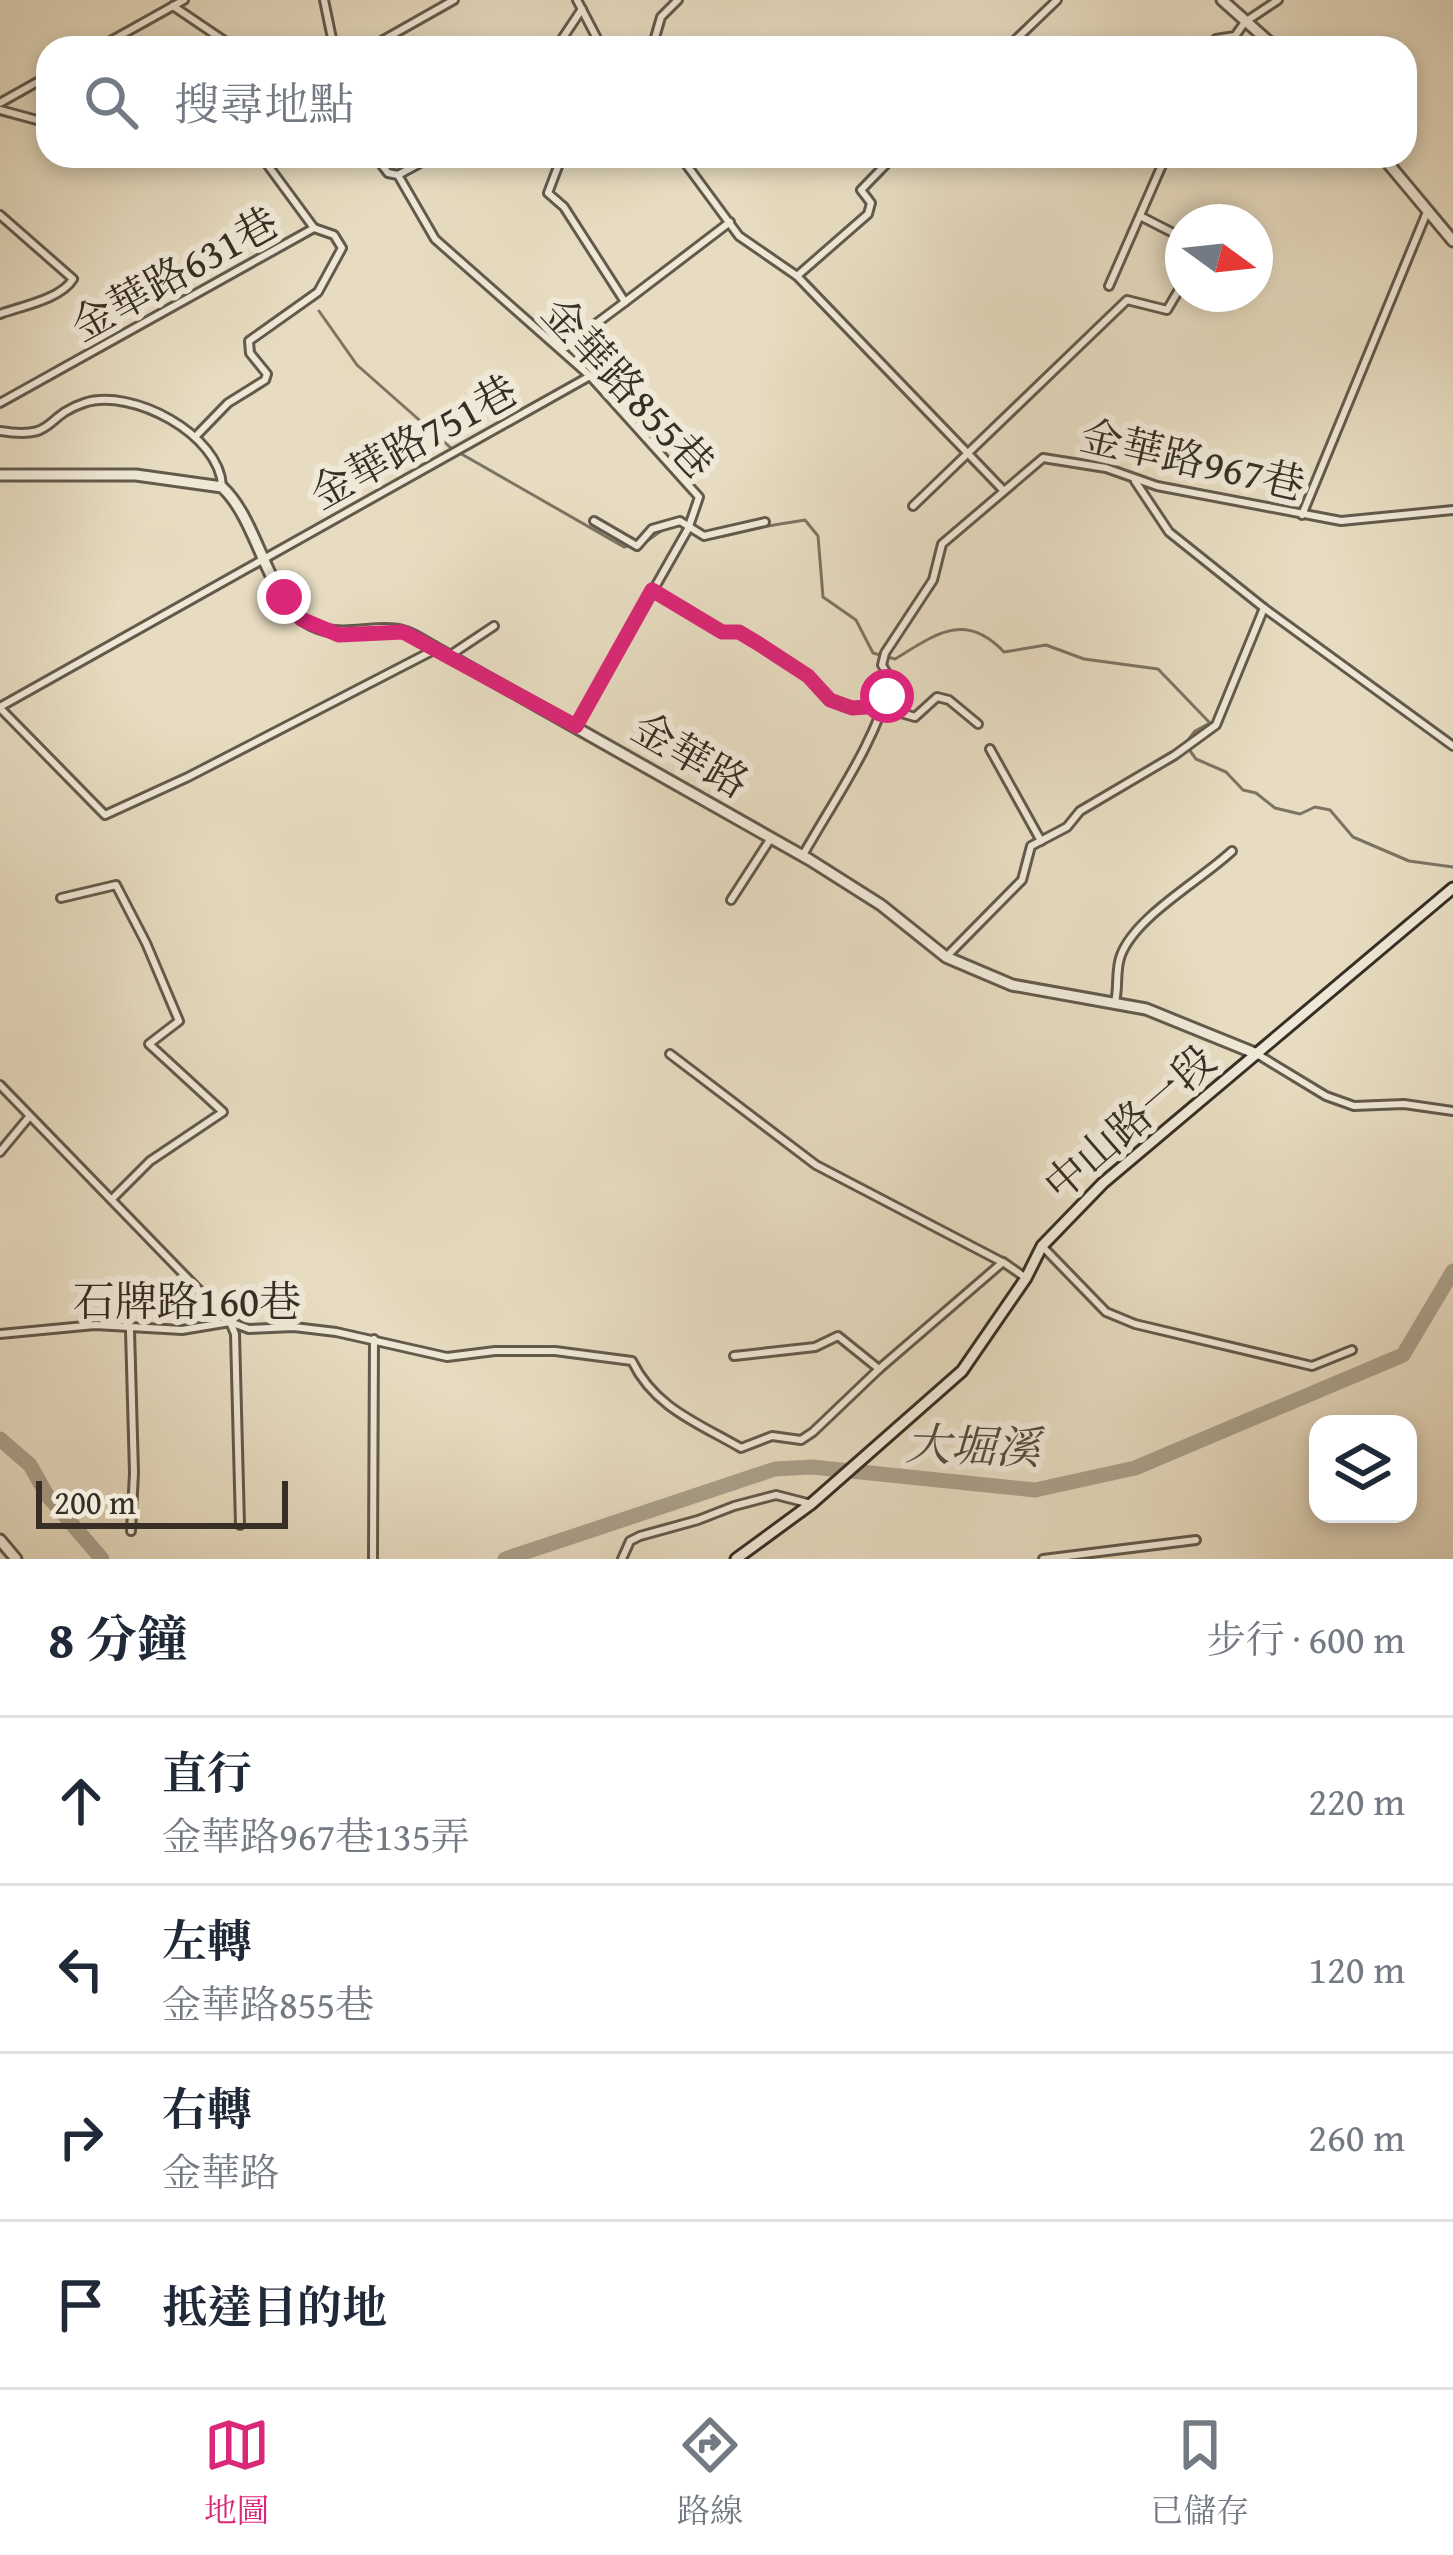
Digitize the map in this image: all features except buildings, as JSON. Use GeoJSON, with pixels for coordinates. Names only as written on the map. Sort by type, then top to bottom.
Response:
{"type":"FeatureCollection","features":[{"type":"Feature","properties":{"kind":"street"},"geometry":{"type":"LineString","coordinates":[[119,36],[184,0]]}},
{"type":"Feature","properties":{"kind":"street"},"geometry":{"type":"LineString","coordinates":[[324,0],[332,36]]}},
{"type":"Feature","properties":{"kind":"street"},"geometry":{"type":"LineString","coordinates":[[390,36],[454,0]]}},
{"type":"Feature","properties":{"kind":"street"},"geometry":{"type":"LineString","coordinates":[[577,0],[596,36]]}},
{"type":"Feature","properties":{"kind":"street"},"geometry":{"type":"LineString","coordinates":[[655,36],[661,17],[678,0]]}},
{"type":"Feature","properties":{"kind":"street"},"geometry":{"type":"LineString","coordinates":[[1020,36],[1057,0]]}},
{"type":"Feature","properties":{"kind":"street"},"geometry":{"type":"LineString","coordinates":[[1222,0],[1262,36]]}},
{"type":"Feature","properties":{"kind":"street"},"geometry":{"type":"LineString","coordinates":[[1234,36],[1245,22],[1278,0]]}},
{"type":"Feature","properties":{"kind":"street"},"geometry":{"type":"LineString","coordinates":[[172,6],[218,36]]}},
{"type":"Feature","properties":{"kind":"street"},"geometry":{"type":"LineString","coordinates":[[564,36],[582,9]]}},
{"type":"Feature","properties":{"kind":"street"},"geometry":{"type":"LineString","coordinates":[[0,104],[36,83]]}},
{"type":"Feature","properties":{"kind":"street"},"geometry":{"type":"LineString","coordinates":[[0,104],[36,118]]}},
{"type":"Feature","properties":{"kind":"street"},"geometry":{"type":"LineString","coordinates":[[196,436],[228,403],[265,380],[267,374],[250,353],[249,341],[318,292],[342,248],[334,235],[314,228],[271,168]]}},
{"type":"Feature","properties":{"kind":"street"},"geometry":{"type":"LineString","coordinates":[[384,168],[398,175],[411,168]]}},
{"type":"Feature","properties":{"kind":"street"},"geometry":{"type":"LineString","coordinates":[[557,168],[548,193],[564,207],[626,302]]}},
{"type":"Feature","properties":{"kind":"street"},"geometry":{"type":"LineString","coordinates":[[689,168],[740,236],[797,276],[1004,491]]}},
{"type":"Feature","properties":{"kind":"street"},"geometry":{"type":"LineString","coordinates":[[797,276],[868,214],[871,203],[861,190],[882,168]]}},
{"type":"Feature","properties":{"kind":"street"},"geometry":{"type":"LineString","coordinates":[[1109,286],[1161,168]]}},
{"type":"Feature","properties":{"kind":"street"},"geometry":{"type":"LineString","coordinates":[[1392,168],[1453,241]]}},
{"type":"Feature","properties":{"kind":"street","name":"金華路855巷"},"geometry":{"type":"LineString","coordinates":[[398,175],[435,238],[590,376],[699,497],[687,530],[576,726]]}},
{"type":"Feature","properties":{"kind":"street"},"geometry":{"type":"LineString","coordinates":[[1302,514],[1428,209]]}},
{"type":"Feature","properties":{"kind":"street"},"geometry":{"type":"LineString","coordinates":[[0,215],[73,279],[58,293],[0,314]]}},
{"type":"Feature","properties":{"kind":"street"},"geometry":{"type":"LineString","coordinates":[[1142,217],[1165,229]]}},
{"type":"Feature","properties":{"kind":"street"},"geometry":{"type":"LineString","coordinates":[[562,349],[730,222]]}},
{"type":"Feature","properties":{"kind":"street","name":"金華路631巷"},"geometry":{"type":"LineString","coordinates":[[0,403],[314,228]]}},
{"type":"Feature","properties":{"kind":"street"},"geometry":{"type":"LineString","coordinates":[[913,506],[1127,300],[1165,310]]}},
{"type":"Feature","properties":{"kind":"street","name":"金華路751巷"},"geometry":{"type":"LineString","coordinates":[[0,708],[590,376]]}},
{"type":"Feature","properties":{"kind":"street"},"geometry":{"type":"LineString","coordinates":[[0,430],[36,434],[84,403],[103,401],[158,413],[196,436],[212,453],[222,487],[136,475],[0,475]]}},
{"type":"Feature","properties":{"kind":"street","name":"金華路967巷"},"geometry":{"type":"LineString","coordinates":[[802,856],[861,754],[891,680],[882,664],[885,653],[928,591],[942,544],[1043,458],[1341,521],[1453,510]]}},
{"type":"Feature","properties":{"kind":"street"},"geometry":{"type":"LineString","coordinates":[[1135,481],[1168,532],[1453,746]]}},
{"type":"Feature","properties":{"kind":"street","name":"金華路"},"geometry":{"type":"LineString","coordinates":[[222,487],[246,515],[284,597],[301,619],[315,627],[339,635],[403,632],[437,649],[802,856],[881,905],[946,957],[1012,985],[1146,1009],[1257,1054]]}},
{"type":"Feature","properties":{"kind":"street"},"geometry":{"type":"LineString","coordinates":[[594,521],[637,546],[652,530],[680,521],[687,530],[704,536],[765,522]]}},
{"type":"Feature","properties":{"kind":"street"},"geometry":{"type":"LineString","coordinates":[[652,590],[722,632],[739,632],[759,644],[808,676],[830,700],[852,708],[881,706],[915,717],[937,697],[949,700],[978,724]]}},
{"type":"Feature","properties":{"kind":"street"},"geometry":{"type":"LineString","coordinates":[[946,957],[1022,880],[1026,854],[1041,841],[1067,826],[1079,811],[1175,755],[1216,725],[1264,608]]}},
{"type":"Feature","properties":{"kind":"street"},"geometry":{"type":"LineString","coordinates":[[449,656],[494,626]]}},
{"type":"Feature","properties":{"kind":"street"},"geometry":{"type":"LineString","coordinates":[[0,708],[105,815],[437,649]]}},
{"type":"Feature","properties":{"kind":"street"},"geometry":{"type":"LineString","coordinates":[[990,749],[1041,841]]}},
{"type":"Feature","properties":{"kind":"street"},"geometry":{"type":"LineString","coordinates":[[731,900],[771,838]]}},
{"type":"Feature","properties":{"kind":"street"},"geometry":{"type":"LineString","coordinates":[[1115,1002],[1117,967],[1131,934],[1232,851]]}},
{"type":"Feature","properties":{"kind":"street"},"geometry":{"type":"LineString","coordinates":[[62,898],[116,885],[179,1021],[148,1044],[223,1112],[150,1161],[112,1198]]}},
{"type":"Feature","properties":{"kind":"street","name":"中山路一段"},"geometry":{"type":"LineString","coordinates":[[736,1559],[811,1504],[962,1371],[1026,1278],[1042,1246],[1103,1183],[1453,888]]}},
{"type":"Feature","properties":{"kind":"street"},"geometry":{"type":"LineString","coordinates":[[670,1054],[816,1166],[1026,1278]]}},
{"type":"Feature","properties":{"kind":"street"},"geometry":{"type":"LineString","coordinates":[[1257,1054],[1326,1096],[1354,1106],[1404,1104],[1453,1111]]}},
{"type":"Feature","properties":{"kind":"street"},"geometry":{"type":"LineString","coordinates":[[0,1085],[230,1322],[235,1334],[240,1525]]}},
{"type":"Feature","properties":{"kind":"street"},"geometry":{"type":"LineString","coordinates":[[0,1152],[29,1117]]}},
{"type":"Feature","properties":{"kind":"street"},"geometry":{"type":"LineString","coordinates":[[1042,1246],[1106,1312],[1135,1324],[1312,1366],[1352,1350]]}},
{"type":"Feature","properties":{"kind":"street"},"geometry":{"type":"LineString","coordinates":[[734,1356],[815,1347],[838,1336],[879,1369],[1003,1262]]}},
{"type":"Feature","properties":{"kind":"street","name":"石牌路160巷"},"geometry":{"type":"LineString","coordinates":[[0,1334],[95,1325],[182,1330],[230,1322],[249,1329],[294,1328],[374,1339],[447,1357],[555,1351],[632,1361],[658,1400],[741,1448],[772,1436],[801,1440],[879,1369]]}},
{"type":"Feature","properties":{"kind":"street"},"geometry":{"type":"LineString","coordinates":[[130,1330],[130,1531]]}},
{"type":"Feature","properties":{"kind":"street"},"geometry":{"type":"LineString","coordinates":[[373,1559],[374,1339]]}},
{"type":"Feature","properties":{"kind":"street"},"geometry":{"type":"LineString","coordinates":[[622,1559],[630,1541],[640,1536],[734,1506],[776,1495],[811,1504]]}},
{"type":"Feature","properties":{"kind":"street"},"geometry":{"type":"LineString","coordinates":[[0,1540],[16,1559]]}},
{"type":"Feature","properties":{"kind":"street"},"geometry":{"type":"LineString","coordinates":[[1043,1559],[1196,1540]]}},
{"type":"Feature","properties":{"kind":"waterway"},"geometry":{"type":"LineString","coordinates":[[319,311],[357,365],[451,448],[624,547],[634,545]]}},
{"type":"Feature","properties":{"kind":"waterway"},"geometry":{"type":"LineString","coordinates":[[678,523],[695,534],[719,537],[805,520],[818,536],[823,597],[856,620],[873,653],[895,659],[937,635],[963,630],[976,632],[1004,652],[1046,645],[1084,659],[1158,669],[1210,723],[1185,744],[1196,759],[1226,772],[1243,790],[1256,793],[1275,808],[1300,814],[1315,807],[1330,810],[1353,837],[1409,861],[1453,867]]}},
{"type":"Feature","properties":{"kind":"waterway"},"geometry":{"type":"LineString","coordinates":[[643,544],[665,528]]}},
{"type":"Feature","properties":{"kind":"waterway","name":"大堀溪"},"geometry":{"type":"LineString","coordinates":[[505,1559],[775,1469],[812,1467],[1035,1490],[1135,1468],[1403,1355],[1453,1271]]}},
{"type":"Feature","properties":{"kind":"waterway","name":"大堀溪"},"geometry":{"type":"LineString","coordinates":[[0,1439],[30,1465],[47,1495],[102,1559]]}},
{"type":"Feature","properties":{"kind":"route"},"geometry":{"type":"LineString","coordinates":[[284,597],[301,619],[339,635],[403,632],[576,726],[652,590],[722,632],[739,632],[759,644],[808,676],[830,700],[852,708],[881,706],[887,696]]}}]}
